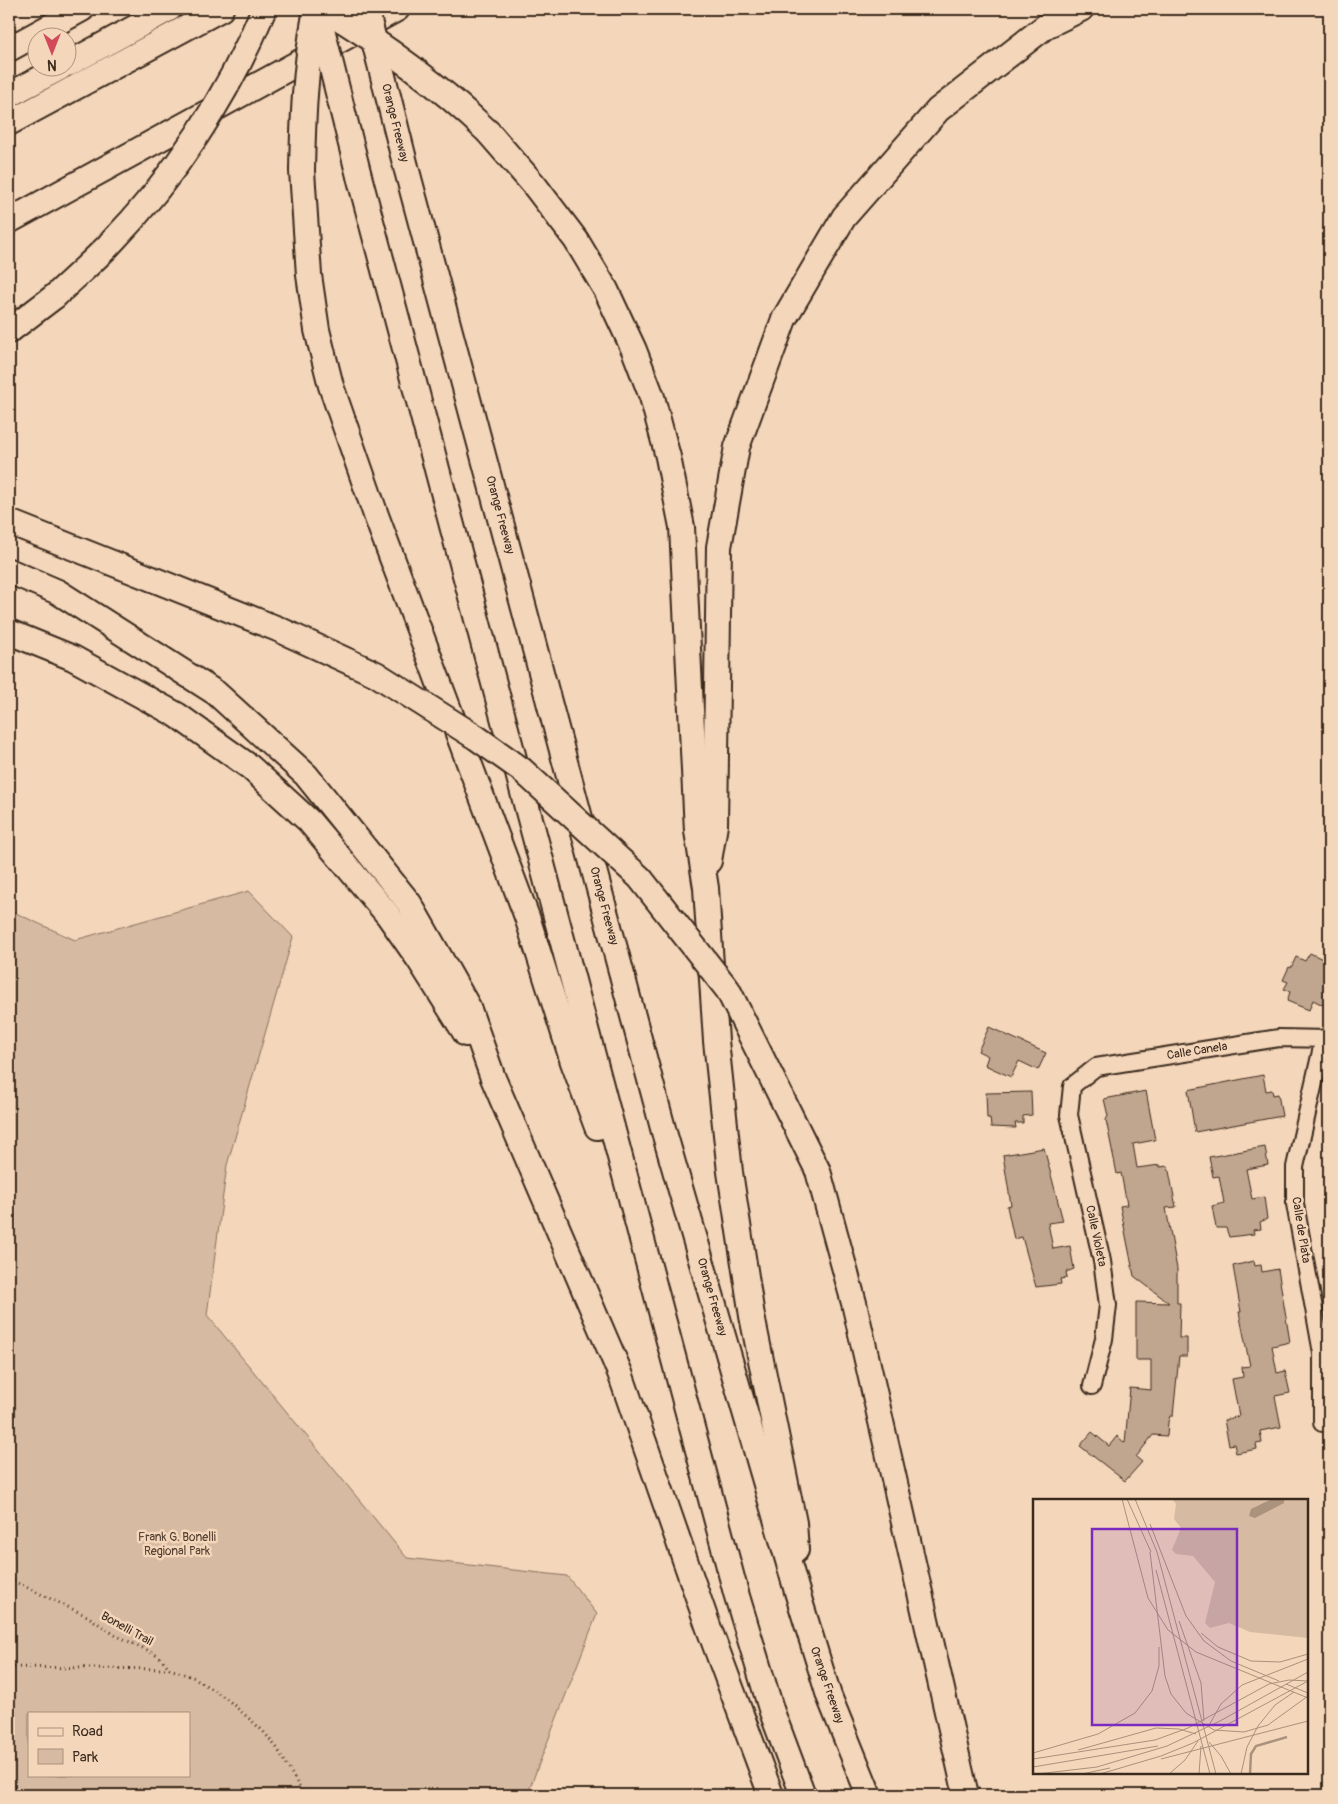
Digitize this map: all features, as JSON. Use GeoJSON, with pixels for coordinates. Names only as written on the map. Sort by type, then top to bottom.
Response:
{"type":"FeatureCollection","features":[{"type":"Feature","properties":{"kind":"highway"},"geometry":{"type":"LineString","coordinates":[[9,49],[82,9]]}},
{"type":"Feature","properties":{"kind":"highway"},"geometry":{"type":"LineString","coordinates":[[78,59],[170,9]]}},
{"type":"Feature","properties":{"kind":"highway"},"geometry":{"type":"LineString","coordinates":[[9,123],[221,9]]}},
{"type":"Feature","properties":{"kind":"highway"},"geometry":{"type":"LineString","coordinates":[[9,331],[55,296],[108,246],[153,194],[194,140],[236,68],[264,9]]}},
{"type":"Feature","properties":{"kind":"highway"},"geometry":{"type":"LineString","coordinates":[[317,9],[309,49],[302,171],[308,275],[317,330],[331,386],[384,536],[527,917],[573,1062],[650,1274]]}},
{"type":"Feature","properties":{"kind":"highway"},"geometry":{"type":"LineString","coordinates":[[317,9],[359,176],[736,1593],[772,1712],[803,1795]]}},
{"type":"Feature","properties":{"kind":"highway"},"geometry":{"type":"LineString","coordinates":[[324,9],[362,31],[414,69],[488,132],[535,186],[576,240],[606,290],[634,350],[652,398],[668,457],[682,527],[697,831],[706,888],[716,1041],[730,1172],[752,1316],[794,1524],[798,1595]]}},
{"type":"Feature","properties":{"kind":"highway","name":"Orange Freeway"},"geometry":{"type":"LineString","coordinates":[[366,9],[406,167],[664,1132],[798,1595],[830,1696],[869,1795]]}},
{"type":"Feature","properties":{"kind":"highway"},"geometry":{"type":"LineString","coordinates":[[9,221],[397,9]]}},
{"type":"Feature","properties":{"kind":"highway"},"geometry":{"type":"LineString","coordinates":[[706,888],[715,825],[719,547],[738,447],[784,319],[844,217],[938,110],[1046,26],[1081,9]]}},
{"type":"Feature","properties":{"kind":"highway"},"geometry":{"type":"LineString","coordinates":[[9,95],[41,78]]}},
{"type":"Feature","properties":{"kind":"highway"},"geometry":{"type":"LineString","coordinates":[[9,522],[278,629],[376,674],[477,738],[522,770],[640,878],[728,990],[818,1171],[854,1303],[966,1795]]}},
{"type":"Feature","properties":{"kind":"highway"},"geometry":{"type":"LineString","coordinates":[[9,571],[58,592],[216,692],[306,775],[409,902],[468,1007],[493,1078],[620,1373],[705,1616],[771,1795]]}},
{"type":"Feature","properties":{"kind":"highway"},"geometry":{"type":"LineString","coordinates":[[9,632],[72,658],[177,715],[250,767],[308,821],[388,915],[420,961],[493,1078]]}},
{"type":"Feature","properties":{"kind":"street","name":"Calle Canela"},"geometry":{"type":"LineString","coordinates":[[1072,1086],[1096,1067],[1279,1038],[1326,1039]]}},
{"type":"Feature","properties":{"kind":"street","name":"Calle de Plata"},"geometry":{"type":"LineString","coordinates":[[1322,1423],[1322,1353],[1295,1204],[1295,1167],[1326,1039]]}},
{"type":"Feature","properties":{"kind":"street","name":"Calle Violeta"},"geometry":{"type":"LineString","coordinates":[[1072,1086],[1068,1115],[1102,1261],[1108,1305],[1104,1339],[1092,1386]]}},
{"type":"Feature","properties":{"kind":"path","name":"Bonelli Trail"},"geometry":{"type":"LineString","coordinates":[[9,1579],[67,1606],[115,1635],[149,1651],[161,1658],[170,1669],[206,1684],[249,1718],[277,1748],[304,1795]]}},
{"type":"Feature","properties":{"kind":"path"},"geometry":{"type":"LineString","coordinates":[[9,1666],[170,1669]]}},
{"type":"Feature","properties":{"kind":"green space","name":"Frank G. Bonelli Regional Park"},"geometry":{"type":"Polygon","coordinates":[[[249,891],[293,937],[227,1165],[207,1315],[407,1558],[567,1576],[597,1614],[527,1795],[9,1795],[9,910],[75,940],[249,891]]]}},
{"type":"Feature","properties":{"kind":"building"},"geometry":{"type":"Polygon","coordinates":[[[1310,953],[1329,962],[1329,1008],[1313,1000],[1309,1010],[1287,1001],[1290,992],[1284,989],[1288,982],[1283,980],[1289,967],[1291,968],[1296,957],[1305,961],[1310,953]]]}},
{"type":"Feature","properties":{"kind":"building"},"geometry":{"type":"Polygon","coordinates":[[[989,1027],[1046,1053],[1038,1070],[1019,1061],[1011,1077],[985,1065],[988,1056],[978,1051],[989,1027]]]}},
{"type":"Feature","properties":{"kind":"building"},"geometry":{"type":"Polygon","coordinates":[[[1263,1075],[1266,1091],[1272,1090],[1273,1095],[1278,1094],[1282,1116],[1195,1132],[1188,1090],[1263,1075]]]}},
{"type":"Feature","properties":{"kind":"building"},"geometry":{"type":"Polygon","coordinates":[[[1146,1091],[1155,1140],[1133,1144],[1137,1168],[1160,1165],[1160,1167],[1168,1166],[1176,1207],[1166,1208],[1177,1269],[1177,1303],[1180,1303],[1179,1338],[1187,1338],[1187,1356],[1179,1356],[1173,1416],[1170,1416],[1168,1422],[1167,1436],[1153,1435],[1136,1457],[1142,1462],[1125,1481],[1080,1446],[1092,1432],[1109,1446],[1117,1436],[1125,1443],[1130,1388],[1151,1390],[1151,1360],[1136,1360],[1136,1302],[1169,1303],[1134,1276],[1120,1206],[1127,1205],[1121,1173],[1117,1174],[1106,1120],[1108,1116],[1104,1099],[1146,1091]]]}},
{"type":"Feature","properties":{"kind":"building"},"geometry":{"type":"Polygon","coordinates":[[[1031,1092],[1032,1115],[1023,1116],[1023,1123],[1015,1123],[1016,1128],[991,1127],[990,1118],[987,1118],[986,1093],[1031,1092]]]}},
{"type":"Feature","properties":{"kind":"building"},"geometry":{"type":"Polygon","coordinates":[[[1265,1147],[1268,1165],[1246,1169],[1252,1199],[1264,1197],[1267,1219],[1260,1222],[1261,1229],[1253,1230],[1254,1234],[1229,1237],[1226,1228],[1216,1228],[1212,1206],[1224,1203],[1219,1176],[1213,1177],[1209,1157],[1265,1147]]]}},
{"type":"Feature","properties":{"kind":"building"},"geometry":{"type":"Polygon","coordinates":[[[1044,1148],[1063,1221],[1048,1223],[1053,1249],[1070,1246],[1074,1269],[1066,1272],[1067,1278],[1060,1279],[1061,1284],[1036,1287],[1022,1237],[1014,1239],[1007,1206],[1011,1205],[1003,1155],[1044,1148]]]}},
{"type":"Feature","properties":{"kind":"building"},"geometry":{"type":"Polygon","coordinates":[[[1254,1261],[1255,1266],[1261,1265],[1262,1272],[1278,1269],[1290,1342],[1272,1346],[1277,1373],[1285,1371],[1290,1393],[1275,1396],[1281,1427],[1260,1431],[1262,1443],[1256,1444],[1257,1449],[1236,1453],[1234,1444],[1229,1445],[1224,1420],[1239,1416],[1232,1379],[1243,1377],[1242,1367],[1250,1366],[1239,1312],[1241,1312],[1233,1266],[1254,1261]]]}}]}
